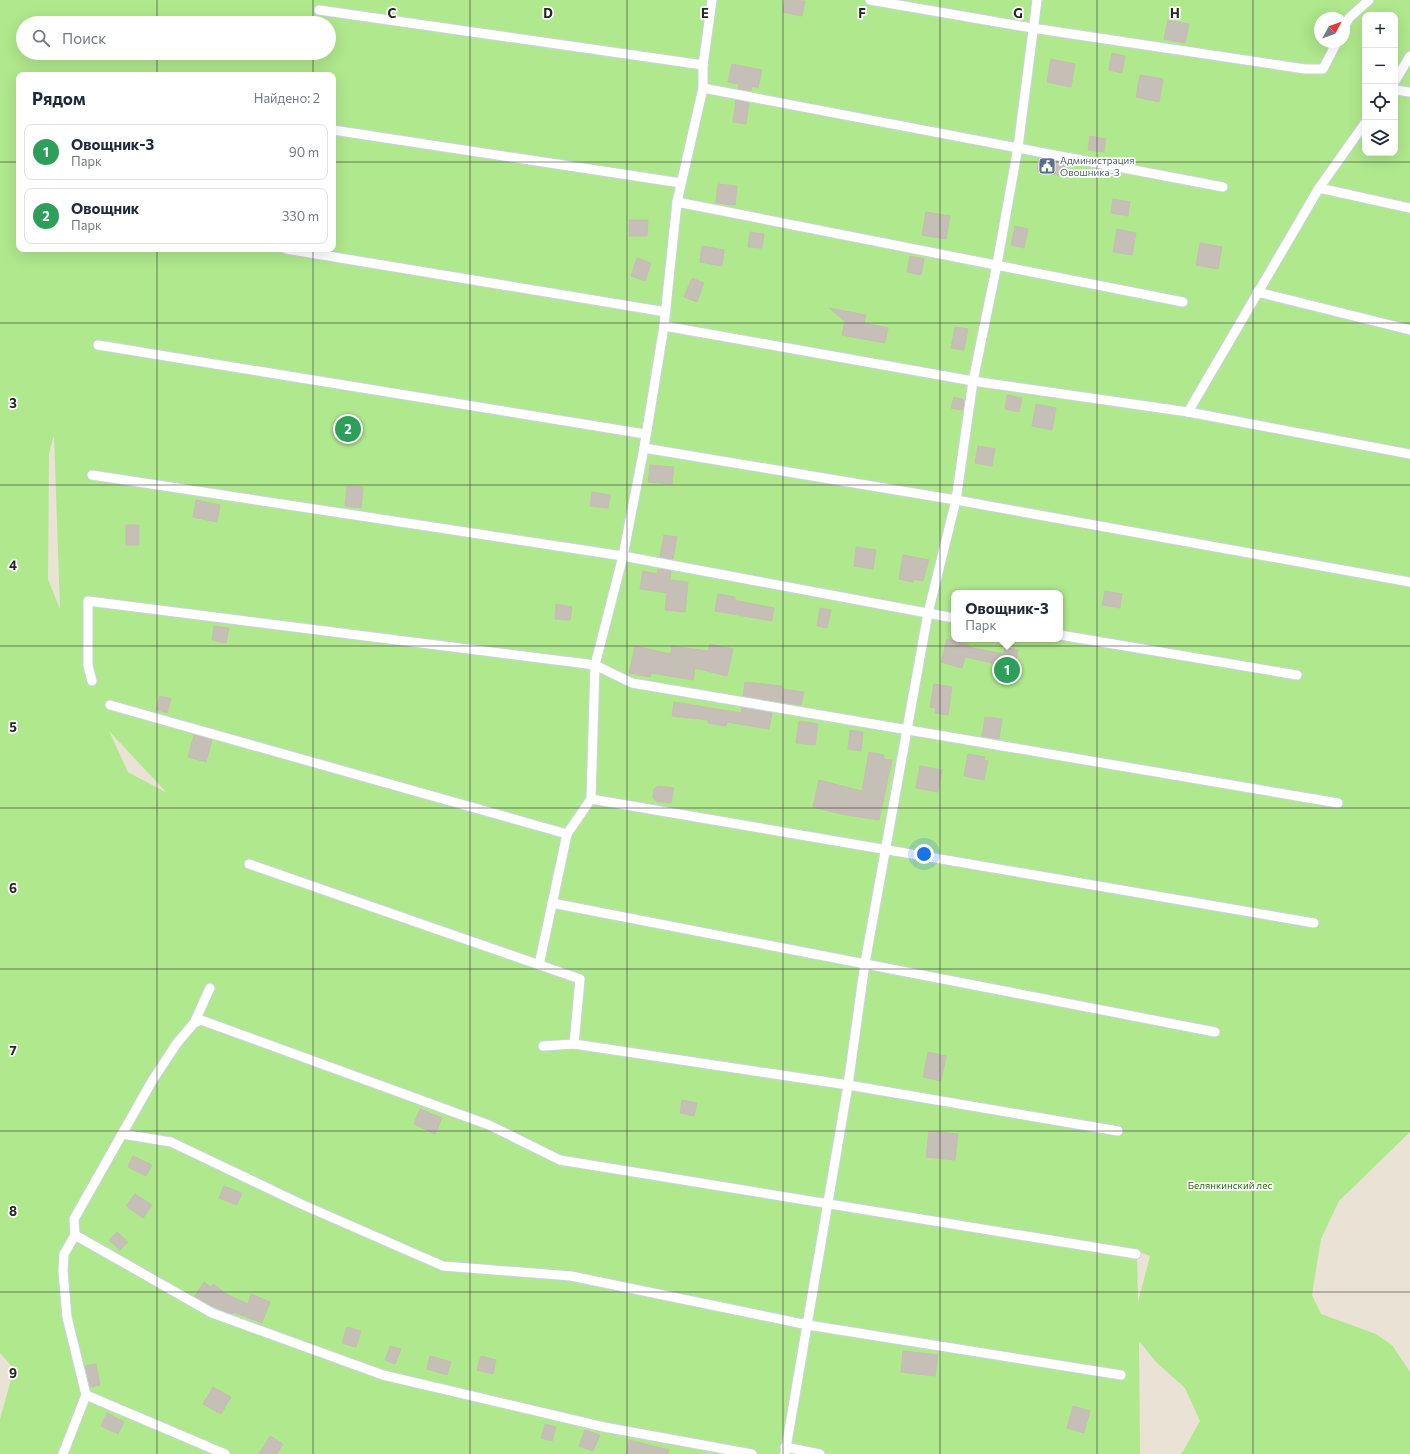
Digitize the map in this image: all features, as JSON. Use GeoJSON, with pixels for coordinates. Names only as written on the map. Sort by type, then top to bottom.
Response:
{"type":"FeatureCollection","features":[{"type":"Feature","properties":{"kind":"lane"},"geometry":{"type":"LineString","coordinates":[[539,965],[567,834],[591,799],[595,665],[623,556],[644,448],[666,312],[677,202],[703,88],[703,65],[712,0]]}},
{"type":"Feature","properties":{"kind":"lane"},"geometry":{"type":"LineString","coordinates":[[870,0],[1032,28],[1305,70],[1323,69],[1334,48]]}},
{"type":"Feature","properties":{"kind":"lane"},"geometry":{"type":"LineString","coordinates":[[820,1454],[785,1450],[808,1325],[827,1203],[848,1085],[865,963],[906,731],[928,613],[956,500],[973,381],[997,264],[1018,147],[1032,28],[1037,0]]}},
{"type":"Feature","properties":{"kind":"lane"},"geometry":{"type":"LineString","coordinates":[[1350,17],[1369,0]]}},
{"type":"Feature","properties":{"kind":"lane"},"geometry":{"type":"LineString","coordinates":[[319,10],[703,65]]}},
{"type":"Feature","properties":{"kind":"lane"},"geometry":{"type":"LineString","coordinates":[[1398,76],[1410,56]]}},
{"type":"Feature","properties":{"kind":"lane"},"geometry":{"type":"LineString","coordinates":[[703,88],[1223,187]]}},
{"type":"Feature","properties":{"kind":"lane"},"geometry":{"type":"LineString","coordinates":[[1398,90],[1410,92]]}},
{"type":"Feature","properties":{"kind":"lane"},"geometry":{"type":"LineString","coordinates":[[1188,412],[1318,188],[1362,128]]}},
{"type":"Feature","properties":{"kind":"lane"},"geometry":{"type":"LineString","coordinates":[[336,130],[681,183]]}},
{"type":"Feature","properties":{"kind":"lane"},"geometry":{"type":"LineString","coordinates":[[1318,188],[1410,208]]}},
{"type":"Feature","properties":{"kind":"lane"},"geometry":{"type":"LineString","coordinates":[[677,202],[997,264],[1183,302]]}},
{"type":"Feature","properties":{"kind":"lane"},"geometry":{"type":"LineString","coordinates":[[304,252],[666,312]]}},
{"type":"Feature","properties":{"kind":"lane"},"geometry":{"type":"LineString","coordinates":[[1257,292],[1410,330]]}},
{"type":"Feature","properties":{"kind":"lane"},"geometry":{"type":"LineString","coordinates":[[664,326],[973,381],[1188,412],[1410,454]]}},
{"type":"Feature","properties":{"kind":"lane"},"geometry":{"type":"LineString","coordinates":[[98,345],[646,434]]}},
{"type":"Feature","properties":{"kind":"lane"},"geometry":{"type":"LineString","coordinates":[[644,448],[956,500],[1410,582]]}},
{"type":"Feature","properties":{"kind":"lane"},"geometry":{"type":"LineString","coordinates":[[92,474],[623,556],[951,617]]}},
{"type":"Feature","properties":{"kind":"lane"},"geometry":{"type":"LineString","coordinates":[[92,681],[88,666],[88,601],[595,665],[632,683],[906,731],[1338,803]]}},
{"type":"Feature","properties":{"kind":"lane"},"geometry":{"type":"LineString","coordinates":[[1063,636],[1297,676]]}},
{"type":"Feature","properties":{"kind":"lane"},"geometry":{"type":"LineString","coordinates":[[110,705],[567,834]]}},
{"type":"Feature","properties":{"kind":"lane"},"geometry":{"type":"LineString","coordinates":[[591,799],[1314,923]]}},
{"type":"Feature","properties":{"kind":"lane"},"geometry":{"type":"LineString","coordinates":[[250,864],[580,979],[574,1044]]}},
{"type":"Feature","properties":{"kind":"lane"},"geometry":{"type":"LineString","coordinates":[[552,903],[1214,1032]]}},
{"type":"Feature","properties":{"kind":"lane"},"geometry":{"type":"LineString","coordinates":[[63,1454],[86,1395],[66,1317],[64,1254],[75,1235],[74,1219],[152,1081],[177,1043],[194,1023],[210,988]]}},
{"type":"Feature","properties":{"kind":"lane"},"geometry":{"type":"LineString","coordinates":[[194,1023],[201,1020],[489,1125],[560,1160],[1136,1254]]}},
{"type":"Feature","properties":{"kind":"lane"},"geometry":{"type":"LineString","coordinates":[[543,1046],[574,1044],[848,1085],[1118,1131]]}},
{"type":"Feature","properties":{"kind":"lane"},"geometry":{"type":"LineString","coordinates":[[122,1134],[171,1142],[302,1204],[443,1266],[571,1276],[808,1325],[1121,1375]]}},
{"type":"Feature","properties":{"kind":"lane"},"geometry":{"type":"LineString","coordinates":[[75,1235],[212,1313],[383,1375],[604,1427],[752,1454]]}},
{"type":"Feature","properties":{"kind":"lane"},"geometry":{"type":"LineString","coordinates":[[86,1395],[225,1454]]}},
{"type":"Feature","properties":{"kind":"green space","name":"Белянкинский лес"},"geometry":{"type":"Polygon","coordinates":[[[0,0],[1410,0],[1410,1132],[1339,1201],[1321,1239],[1312,1295],[1321,1314],[1376,1334],[1392,1345],[1410,1372],[1410,1454],[1180,1454],[1200,1421],[1185,1388],[1156,1362],[1139,1341],[1140,1454],[0,1454],[0,1419],[14,1369],[0,1353],[0,0]],[[54,435],[49,454],[48,579],[60,609],[54,435]],[[109,731],[128,772],[167,793],[109,731]],[[1137,1251],[1138,1302],[1150,1256],[1137,1251]]]}},
{"type":"Feature","properties":{"kind":"building"},"geometry":{"type":"Polygon","coordinates":[[[785,0],[805,1],[802,16],[783,12],[785,0]]]}},
{"type":"Feature","properties":{"kind":"building"},"geometry":{"type":"Polygon","coordinates":[[[1168,20],[1189,24],[1185,43],[1164,39],[1168,20]]]}},
{"type":"Feature","properties":{"kind":"building"},"geometry":{"type":"Polygon","coordinates":[[[1112,53],[1125,56],[1122,73],[1109,70],[1112,53]]]}},
{"type":"Feature","properties":{"kind":"building"},"geometry":{"type":"Polygon","coordinates":[[[1051,59],[1075,64],[1071,87],[1047,82],[1051,59]]]}},
{"type":"Feature","properties":{"kind":"building"},"geometry":{"type":"Polygon","coordinates":[[[732,64],[762,70],[758,88],[752,86],[751,91],[738,89],[739,84],[728,82],[732,64]]]}},
{"type":"Feature","properties":{"kind":"building"},"geometry":{"type":"Polygon","coordinates":[[[1140,75],[1163,79],[1159,102],[1136,97],[1140,75]]]}},
{"type":"Feature","properties":{"kind":"building"},"geometry":{"type":"Polygon","coordinates":[[[736,100],[749,103],[746,124],[733,122],[736,100]]]}},
{"type":"Feature","properties":{"kind":"building"},"geometry":{"type":"Polygon","coordinates":[[[1090,136],[1106,139],[1104,152],[1088,150],[1090,136]]]}},
{"type":"Feature","properties":{"kind":"building"},"geometry":{"type":"Polygon","coordinates":[[[1039,158],[1065,163],[1062,176],[1037,171],[1039,158]]]}},
{"type":"Feature","properties":{"kind":"building"},"geometry":{"type":"Polygon","coordinates":[[[718,184],[737,186],[735,205],[716,203],[718,184]]]}},
{"type":"Feature","properties":{"kind":"building"},"geometry":{"type":"Polygon","coordinates":[[[1113,199],[1130,202],[1128,216],[1111,213],[1113,199]]]}},
{"type":"Feature","properties":{"kind":"building"},"geometry":{"type":"Polygon","coordinates":[[[926,212],[950,216],[946,239],[922,235],[926,212]]]}},
{"type":"Feature","properties":{"kind":"building"},"geometry":{"type":"Polygon","coordinates":[[[629,220],[648,220],[647,236],[629,236],[629,220]]]}},
{"type":"Feature","properties":{"kind":"building"},"geometry":{"type":"Polygon","coordinates":[[[1015,226],[1028,229],[1024,248],[1011,245],[1015,226]]]}},
{"type":"Feature","properties":{"kind":"building"},"geometry":{"type":"Polygon","coordinates":[[[1117,229],[1136,233],[1132,255],[1113,252],[1117,229]]]}},
{"type":"Feature","properties":{"kind":"building"},"geometry":{"type":"Polygon","coordinates":[[[750,232],[764,234],[762,248],[748,247],[750,232]]]}},
{"type":"Feature","properties":{"kind":"building"},"geometry":{"type":"Polygon","coordinates":[[[1200,243],[1222,247],[1218,269],[1196,265],[1200,243]]]}},
{"type":"Feature","properties":{"kind":"building"},"geometry":{"type":"Polygon","coordinates":[[[702,246],[724,250],[722,266],[700,262],[702,246]]]}},
{"type":"Feature","properties":{"kind":"building"},"geometry":{"type":"Polygon","coordinates":[[[910,256],[924,259],[921,275],[907,272],[910,256]]]}},
{"type":"Feature","properties":{"kind":"building"},"geometry":{"type":"Polygon","coordinates":[[[637,258],[651,263],[645,281],[631,276],[637,258]]]}},
{"type":"Feature","properties":{"kind":"building"},"geometry":{"type":"Polygon","coordinates":[[[692,278],[704,283],[697,302],[684,297],[692,278]]]}},
{"type":"Feature","properties":{"kind":"building"},"geometry":{"type":"Polygon","coordinates":[[[829,308],[866,315],[864,323],[888,328],[885,343],[842,335],[845,321],[829,308]]]}},
{"type":"Feature","properties":{"kind":"building"},"geometry":{"type":"Polygon","coordinates":[[[955,327],[968,329],[964,350],[951,348],[955,327]]]}},
{"type":"Feature","properties":{"kind":"building"},"geometry":{"type":"Polygon","coordinates":[[[1007,395],[1022,398],[1019,412],[1005,409],[1007,395]]]}},
{"type":"Feature","properties":{"kind":"building"},"geometry":{"type":"Polygon","coordinates":[[[954,397],[964,400],[963,410],[951,408],[954,397]]]}},
{"type":"Feature","properties":{"kind":"building"},"geometry":{"type":"Polygon","coordinates":[[[1036,404],[1056,408],[1052,430],[1032,426],[1036,404]]]}},
{"type":"Feature","properties":{"kind":"building"},"geometry":{"type":"Polygon","coordinates":[[[978,446],[995,449],[992,466],[975,463],[978,446]]]}},
{"type":"Feature","properties":{"kind":"building"},"geometry":{"type":"Polygon","coordinates":[[[650,465],[674,467],[672,484],[648,482],[650,465]]]}},
{"type":"Feature","properties":{"kind":"building"},"geometry":{"type":"Polygon","coordinates":[[[347,486],[363,487],[361,508],[345,506],[347,486]]]}},
{"type":"Feature","properties":{"kind":"building"},"geometry":{"type":"Polygon","coordinates":[[[592,492],[610,495],[608,508],[590,506],[592,492]]]}},
{"type":"Feature","properties":{"kind":"building"},"geometry":{"type":"Polygon","coordinates":[[[196,500],[220,505],[217,522],[193,517],[196,500]]]}},
{"type":"Feature","properties":{"kind":"building"},"geometry":{"type":"Polygon","coordinates":[[[126,525],[139,525],[139,545],[126,545],[126,525]]]}},
{"type":"Feature","properties":{"kind":"building"},"geometry":{"type":"Polygon","coordinates":[[[664,535],[677,537],[673,559],[660,557],[664,535]]]}},
{"type":"Feature","properties":{"kind":"building"},"geometry":{"type":"Polygon","coordinates":[[[856,547],[876,550],[873,569],[854,566],[856,547]]]}},
{"type":"Feature","properties":{"kind":"building"},"geometry":{"type":"Polygon","coordinates":[[[903,555],[929,560],[923,581],[913,579],[913,582],[899,579],[903,555]]]}},
{"type":"Feature","properties":{"kind":"building"},"geometry":{"type":"Polygon","coordinates":[[[658,569],[671,571],[670,580],[688,582],[685,612],[665,610],[667,593],[640,589],[643,571],[657,574],[658,569]]]}},
{"type":"Feature","properties":{"kind":"building"},"geometry":{"type":"Polygon","coordinates":[[[1105,591],[1122,594],[1120,608],[1102,605],[1105,591]]]}},
{"type":"Feature","properties":{"kind":"building"},"geometry":{"type":"Polygon","coordinates":[[[718,594],[735,597],[738,601],[774,608],[772,621],[715,611],[718,594]]]}},
{"type":"Feature","properties":{"kind":"building"},"geometry":{"type":"Polygon","coordinates":[[[556,604],[572,607],[570,620],[555,619],[556,604]]]}},
{"type":"Feature","properties":{"kind":"building"},"geometry":{"type":"Polygon","coordinates":[[[820,608],[831,610],[827,628],[817,626],[820,608]]]}},
{"type":"Feature","properties":{"kind":"building"},"geometry":{"type":"Polygon","coordinates":[[[214,626],[229,628],[226,643],[212,640],[214,626]]]}},
{"type":"Feature","properties":{"kind":"building"},"geometry":{"type":"Polygon","coordinates":[[[947,639],[951,640],[951,642],[968,644],[968,647],[1004,654],[1005,647],[1018,650],[1014,672],[1001,669],[1001,665],[965,657],[962,668],[941,662],[947,639]]]}},
{"type":"Feature","properties":{"kind":"building"},"geometry":{"type":"Polygon","coordinates":[[[710,644],[733,649],[727,676],[695,668],[693,680],[651,673],[650,677],[629,673],[635,646],[671,654],[672,646],[708,651],[710,644]]]}},
{"type":"Feature","properties":{"kind":"building"},"geometry":{"type":"Polygon","coordinates":[[[745,682],[782,686],[782,689],[804,692],[801,705],[743,696],[745,682]]]}},
{"type":"Feature","properties":{"kind":"building"},"geometry":{"type":"Polygon","coordinates":[[[934,684],[952,687],[948,715],[935,713],[936,708],[930,707],[934,684]]]}},
{"type":"Feature","properties":{"kind":"building"},"geometry":{"type":"Polygon","coordinates":[[[160,696],[171,699],[167,713],[156,709],[160,696]]]}},
{"type":"Feature","properties":{"kind":"building"},"geometry":{"type":"Polygon","coordinates":[[[674,702],[741,713],[742,708],[772,713],[769,729],[727,722],[726,726],[708,723],[708,720],[672,716],[674,702]]]}},
{"type":"Feature","properties":{"kind":"building"},"geometry":{"type":"Polygon","coordinates":[[[985,717],[1002,719],[999,739],[982,736],[985,717]]]}},
{"type":"Feature","properties":{"kind":"building"},"geometry":{"type":"Polygon","coordinates":[[[799,721],[818,724],[815,745],[796,743],[799,721]]]}},
{"type":"Feature","properties":{"kind":"building"},"geometry":{"type":"Polygon","coordinates":[[[850,730],[863,732],[861,751],[848,749],[850,730]]]}},
{"type":"Feature","properties":{"kind":"building"},"geometry":{"type":"Polygon","coordinates":[[[194,735],[212,740],[206,762],[188,757],[194,735]]]}},
{"type":"Feature","properties":{"kind":"building"},"geometry":{"type":"Polygon","coordinates":[[[869,752],[884,755],[883,759],[892,760],[879,820],[841,814],[813,807],[819,780],[862,791],[869,752]]]}},
{"type":"Feature","properties":{"kind":"building"},"geometry":{"type":"Polygon","coordinates":[[[968,754],[985,757],[984,760],[988,761],[984,780],[964,776],[968,754]]]}},
{"type":"Feature","properties":{"kind":"building"},"geometry":{"type":"Polygon","coordinates":[[[920,766],[942,770],[938,792],[916,788],[920,766]]]}},
{"type":"Feature","properties":{"kind":"building"},"geometry":{"type":"Polygon","coordinates":[[[658,786],[674,788],[671,803],[656,801],[653,798],[654,789],[658,786]]]}},
{"type":"Feature","properties":{"kind":"building"},"geometry":{"type":"Polygon","coordinates":[[[928,1052],[946,1056],[941,1081],[923,1077],[928,1052]]]}},
{"type":"Feature","properties":{"kind":"building"},"geometry":{"type":"Polygon","coordinates":[[[682,1100],[697,1103],[694,1116],[680,1113],[682,1100]]]}},
{"type":"Feature","properties":{"kind":"building"},"geometry":{"type":"Polygon","coordinates":[[[420,1109],[442,1118],[435,1134],[414,1124],[420,1109]]]}},
{"type":"Feature","properties":{"kind":"building"},"geometry":{"type":"Polygon","coordinates":[[[929,1131],[958,1134],[955,1160],[926,1157],[929,1131]]]}},
{"type":"Feature","properties":{"kind":"building"},"geometry":{"type":"Polygon","coordinates":[[[133,1156],[152,1165],[146,1176],[128,1167],[133,1156]]]}},
{"type":"Feature","properties":{"kind":"building"},"geometry":{"type":"Polygon","coordinates":[[[224,1186],[242,1193],[237,1205],[219,1198],[224,1186]]]}},
{"type":"Feature","properties":{"kind":"building"},"geometry":{"type":"Polygon","coordinates":[[[135,1194],[152,1205],[143,1218],[126,1206],[135,1194]]]}},
{"type":"Feature","properties":{"kind":"building"},"geometry":{"type":"Polygon","coordinates":[[[117,1232],[128,1242],[120,1250],[109,1240],[117,1232]]]}},
{"type":"Feature","properties":{"kind":"building"},"geometry":{"type":"Polygon","coordinates":[[[204,1282],[211,1287],[213,1284],[228,1295],[248,1304],[251,1294],[270,1302],[262,1323],[234,1312],[231,1314],[210,1305],[195,1296],[204,1282]]]}},
{"type":"Feature","properties":{"kind":"building"},"geometry":{"type":"Polygon","coordinates":[[[347,1327],[361,1331],[356,1347],[342,1343],[347,1327]]]}},
{"type":"Feature","properties":{"kind":"building"},"geometry":{"type":"Polygon","coordinates":[[[390,1346],[401,1349],[395,1364],[385,1360],[390,1346]]]}},
{"type":"Feature","properties":{"kind":"building"},"geometry":{"type":"Polygon","coordinates":[[[903,1351],[938,1355],[935,1376],[901,1372],[903,1351]]]}},
{"type":"Feature","properties":{"kind":"building"},"geometry":{"type":"Polygon","coordinates":[[[430,1356],[451,1362],[447,1375],[427,1369],[430,1356]]]}},
{"type":"Feature","properties":{"kind":"building"},"geometry":{"type":"Polygon","coordinates":[[[481,1356],[496,1360],[493,1374],[477,1370],[481,1356]]]}},
{"type":"Feature","properties":{"kind":"building"},"geometry":{"type":"Polygon","coordinates":[[[96,1364],[100,1385],[90,1387],[85,1366],[96,1364]]]}},
{"type":"Feature","properties":{"kind":"building"},"geometry":{"type":"Polygon","coordinates":[[[213,1387],[231,1397],[221,1414],[203,1404],[213,1387]]]}},
{"type":"Feature","properties":{"kind":"building"},"geometry":{"type":"Polygon","coordinates":[[[1073,1406],[1090,1411],[1084,1433],[1067,1428],[1073,1406]]]}},
{"type":"Feature","properties":{"kind":"building"},"geometry":{"type":"Polygon","coordinates":[[[107,1413],[124,1422],[118,1434],[101,1426],[107,1413]]]}},
{"type":"Feature","properties":{"kind":"building"},"geometry":{"type":"Polygon","coordinates":[[[545,1424],[556,1427],[552,1441],[541,1438],[545,1424]]]}},
{"type":"Feature","properties":{"kind":"building"},"geometry":{"type":"Polygon","coordinates":[[[585,1430],[600,1435],[593,1451],[579,1446],[585,1430]]]}},
{"type":"Feature","properties":{"kind":"building"},"geometry":{"type":"Polygon","coordinates":[[[270,1436],[283,1444],[277,1454],[259,1454],[270,1436]]]}},
{"type":"Feature","properties":{"kind":"building"},"geometry":{"type":"Polygon","coordinates":[[[629,1440],[669,1450],[668,1454],[626,1454],[629,1440]]]}},
{"type":"Feature","properties":{"kind":"place","name":"Администрация Овошника-3"},"geometry":{"type":"Point","coordinates":[1047,166]}},
{"type":"Feature","properties":{"kind":"place","name":"Овощник"},"geometry":{"type":"Point","coordinates":[348,429]}},
{"type":"Feature","properties":{"kind":"place","name":"Овощник-3"},"geometry":{"type":"Point","coordinates":[1007,670]}}]}
